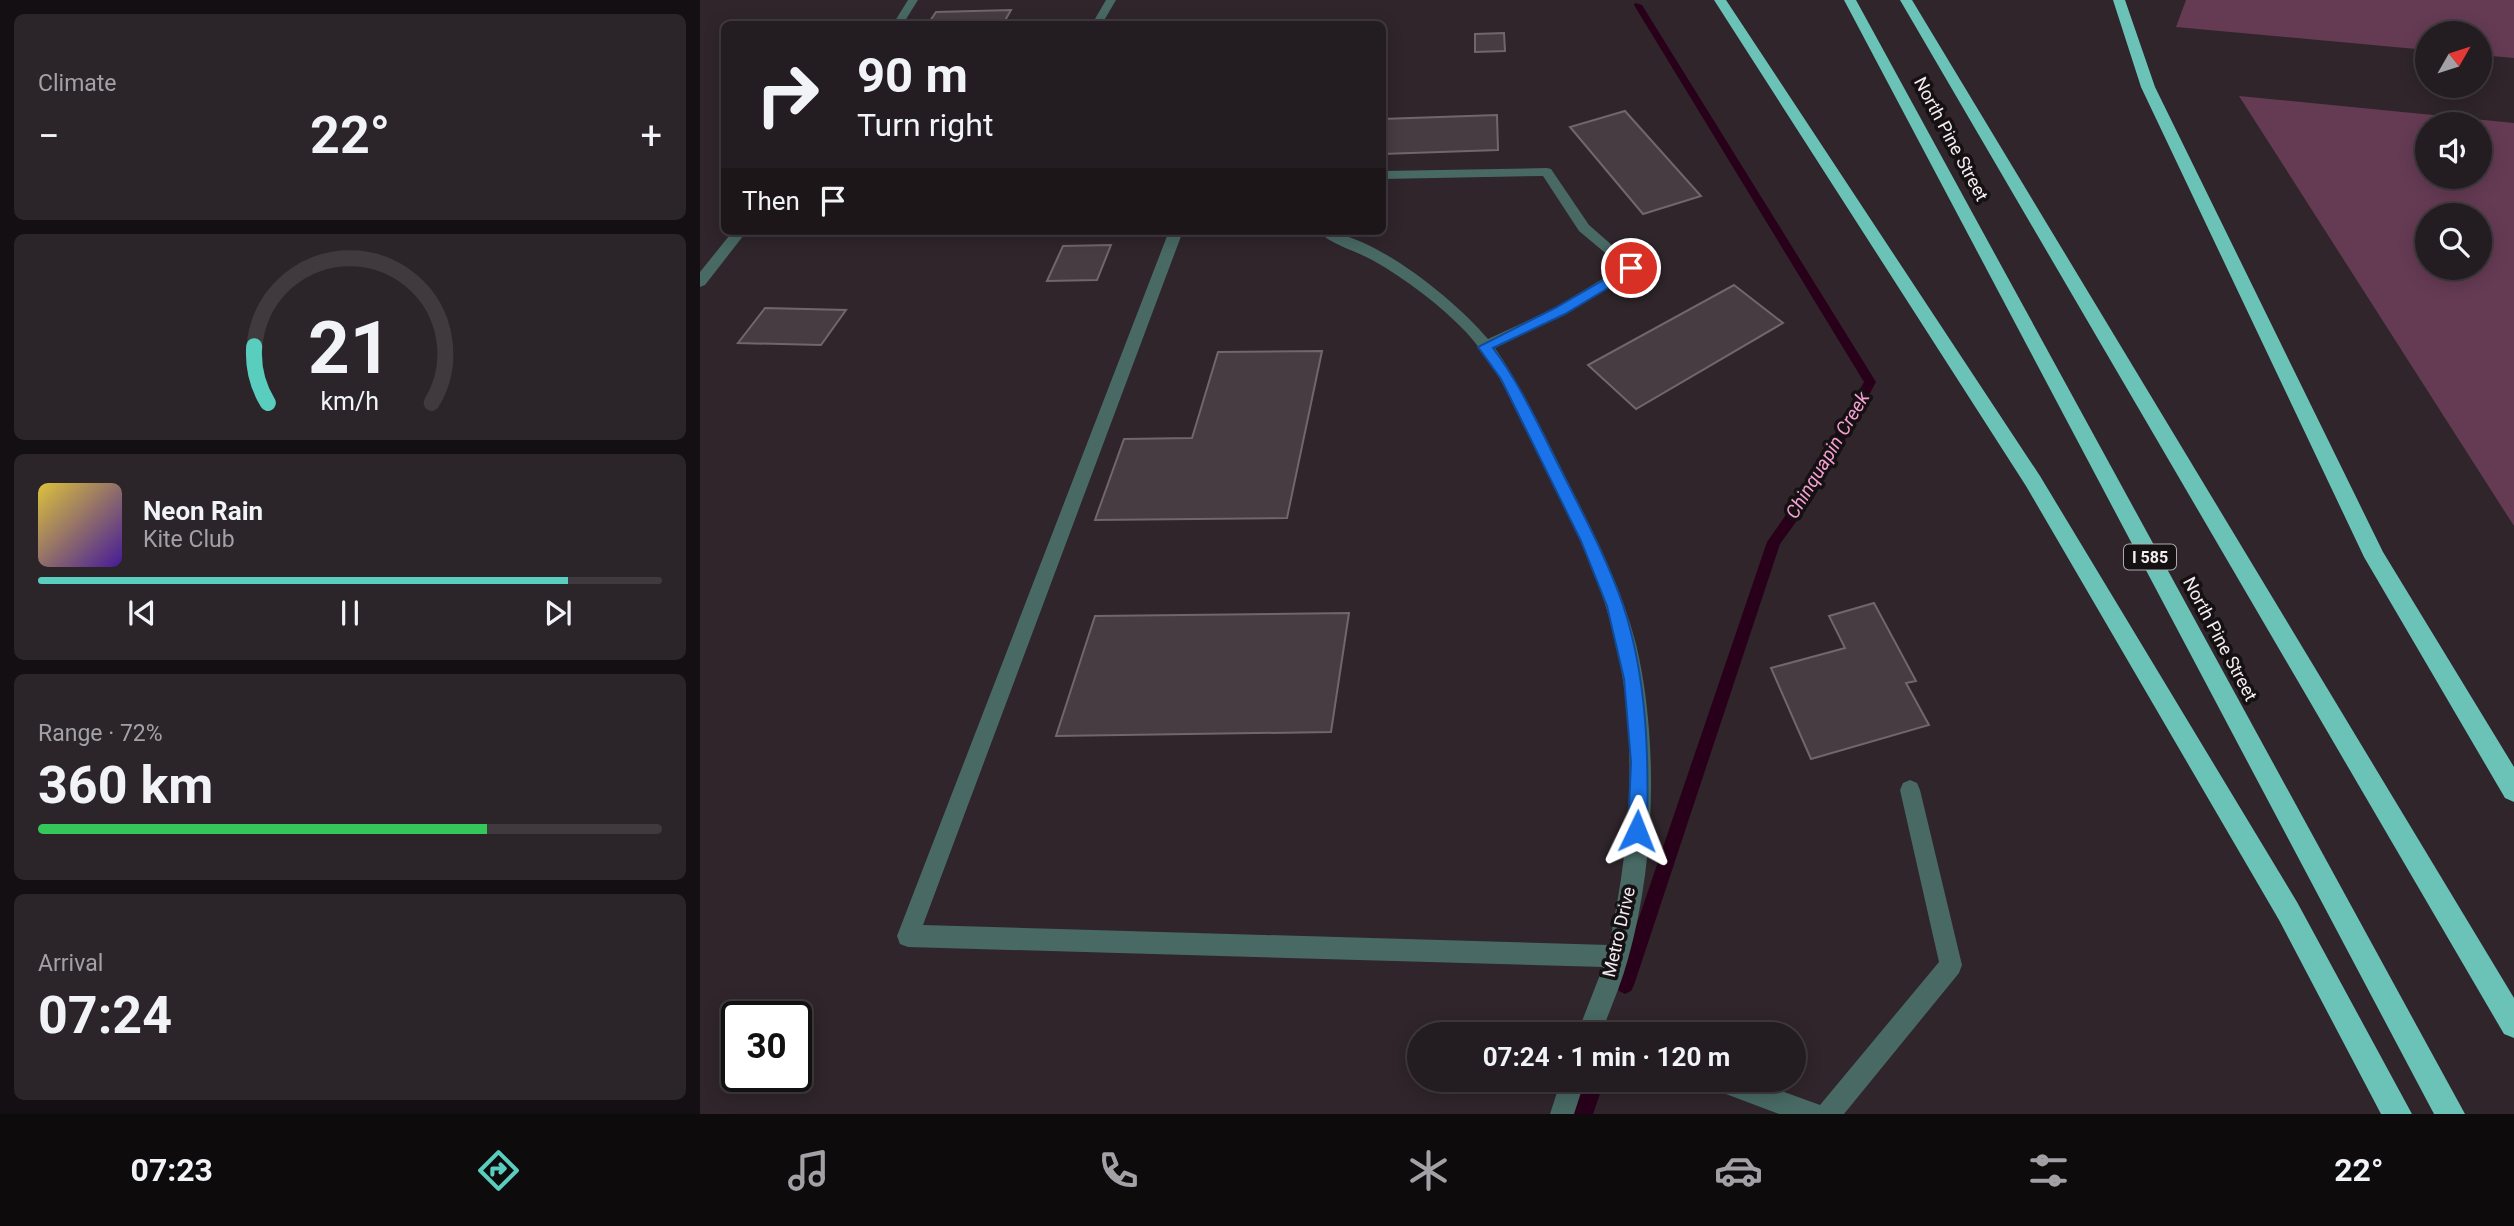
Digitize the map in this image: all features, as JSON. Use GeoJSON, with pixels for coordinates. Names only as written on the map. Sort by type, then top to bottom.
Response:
{"type":"FeatureCollection","features":[{"type":"Feature","properties":{"kind":"highway"},"geometry":{"type":"LineString","coordinates":[[1720,0],[2033,481],[2288,911],[2396,1114]]}},
{"type":"Feature","properties":{"kind":"highway","name":"North Pine Street"},"geometry":{"type":"LineString","coordinates":[[1850,0],[2450,1114]]}},
{"type":"Feature","properties":{"kind":"highway","name":"North Pine Street"},"geometry":{"type":"LineString","coordinates":[[1906,0],[2514,1024]]}},
{"type":"Feature","properties":{"kind":"highway"},"geometry":{"type":"LineString","coordinates":[[2119,0],[2148,88],[2375,557],[2514,790]]}},
{"type":"Feature","properties":{"kind":"street"},"geometry":{"type":"LineString","coordinates":[[900,21],[913,0]]}},
{"type":"Feature","properties":{"kind":"street"},"geometry":{"type":"LineString","coordinates":[[1099,21],[1111,0]]}},
{"type":"Feature","properties":{"kind":"street"},"geometry":{"type":"LineString","coordinates":[[1386,175],[1547,172],[1584,228],[1631,268],[1560,311],[1484,347]]}},
{"type":"Feature","properties":{"kind":"street"},"geometry":{"type":"LineString","coordinates":[[700,282],[737,235]]}},
{"type":"Feature","properties":{"kind":"street"},"geometry":{"type":"LineString","coordinates":[[1174,235],[908,936],[1618,956]]}},
{"type":"Feature","properties":{"kind":"street","name":"Metro Drive"},"geometry":{"type":"LineString","coordinates":[[1334,235],[1375,254],[1425,286],[1470,328],[1507,376],[1589,541],[1615,606],[1632,679],[1640,762],[1636,854],[1618,956],[1595,1022]]}},
{"type":"Feature","properties":{"kind":"street"},"geometry":{"type":"LineString","coordinates":[[1828,1114],[1951,965],[1910,790]]}},
{"type":"Feature","properties":{"kind":"street"},"geometry":{"type":"LineString","coordinates":[[1562,1114],[1569,1092]]}},
{"type":"Feature","properties":{"kind":"street"},"geometry":{"type":"LineString","coordinates":[[1752,1092],[1813,1114]]}},
{"type":"Feature","properties":{"kind":"shaded area"},"geometry":{"type":"Polygon","coordinates":[[[2186,0],[2514,0],[2514,58],[2492,56],[2492,21],[2415,21],[2415,49],[2176,27],[2186,0]]]}},
{"type":"Feature","properties":{"kind":"shaded area"},"geometry":{"type":"Polygon","coordinates":[[[2239,96],[2415,113],[2415,189],[2492,189],[2492,121],[2514,123],[2514,526],[2239,96]]]}},
{"type":"Feature","properties":{"kind":"building"},"geometry":{"type":"Polygon","coordinates":[[[1011,10],[1005,21],[930,21],[936,12],[1011,10]]]}},
{"type":"Feature","properties":{"kind":"building"},"geometry":{"type":"Polygon","coordinates":[[[1504,33],[1505,51],[1475,52],[1475,34],[1504,33]]]}},
{"type":"Feature","properties":{"kind":"building"},"geometry":{"type":"Polygon","coordinates":[[[1625,111],[1701,196],[1643,214],[1570,127],[1625,111]]]}},
{"type":"Feature","properties":{"kind":"building"},"geometry":{"type":"Polygon","coordinates":[[[1497,115],[1498,150],[1386,154],[1386,119],[1497,115]]]}},
{"type":"Feature","properties":{"kind":"building"},"geometry":{"type":"Polygon","coordinates":[[[1111,245],[1097,280],[1047,281],[1063,246],[1111,245]]]}},
{"type":"Feature","properties":{"kind":"building"},"geometry":{"type":"Polygon","coordinates":[[[1734,285],[1783,323],[1636,409],[1588,365],[1734,285]]]}},
{"type":"Feature","properties":{"kind":"building"},"geometry":{"type":"Polygon","coordinates":[[[765,308],[846,310],[821,345],[738,343],[765,308]]]}},
{"type":"Feature","properties":{"kind":"building"},"geometry":{"type":"Polygon","coordinates":[[[1322,351],[1287,518],[1095,520],[1124,439],[1192,438],[1218,352],[1322,351]]]}},
{"type":"Feature","properties":{"kind":"building"},"geometry":{"type":"Polygon","coordinates":[[[1874,603],[1916,681],[1906,683],[1929,725],[1811,759],[1771,668],[1845,648],[1829,616],[1874,603]]]}},
{"type":"Feature","properties":{"kind":"building"},"geometry":{"type":"Polygon","coordinates":[[[1349,613],[1331,732],[1056,736],[1095,616],[1349,613]]]}},
{"type":"Feature","properties":{"kind":"waterway","name":"Chinquapin Creek"},"geometry":{"type":"LineString","coordinates":[[1625,985],[1774,542],[1809,493],[1870,382],[1638,5]]}},
{"type":"Feature","properties":{"kind":"waterway","name":"Chinquapin Creek"},"geometry":{"type":"LineString","coordinates":[[1583,1114],[1591,1092]]}},
{"type":"Feature","properties":{"kind":"route"},"geometry":{"type":"LineString","coordinates":[[1631,268],[1560,311],[1484,347],[1507,376],[1589,541],[1615,606],[1632,679],[1640,762],[1637,831]]}}]}
